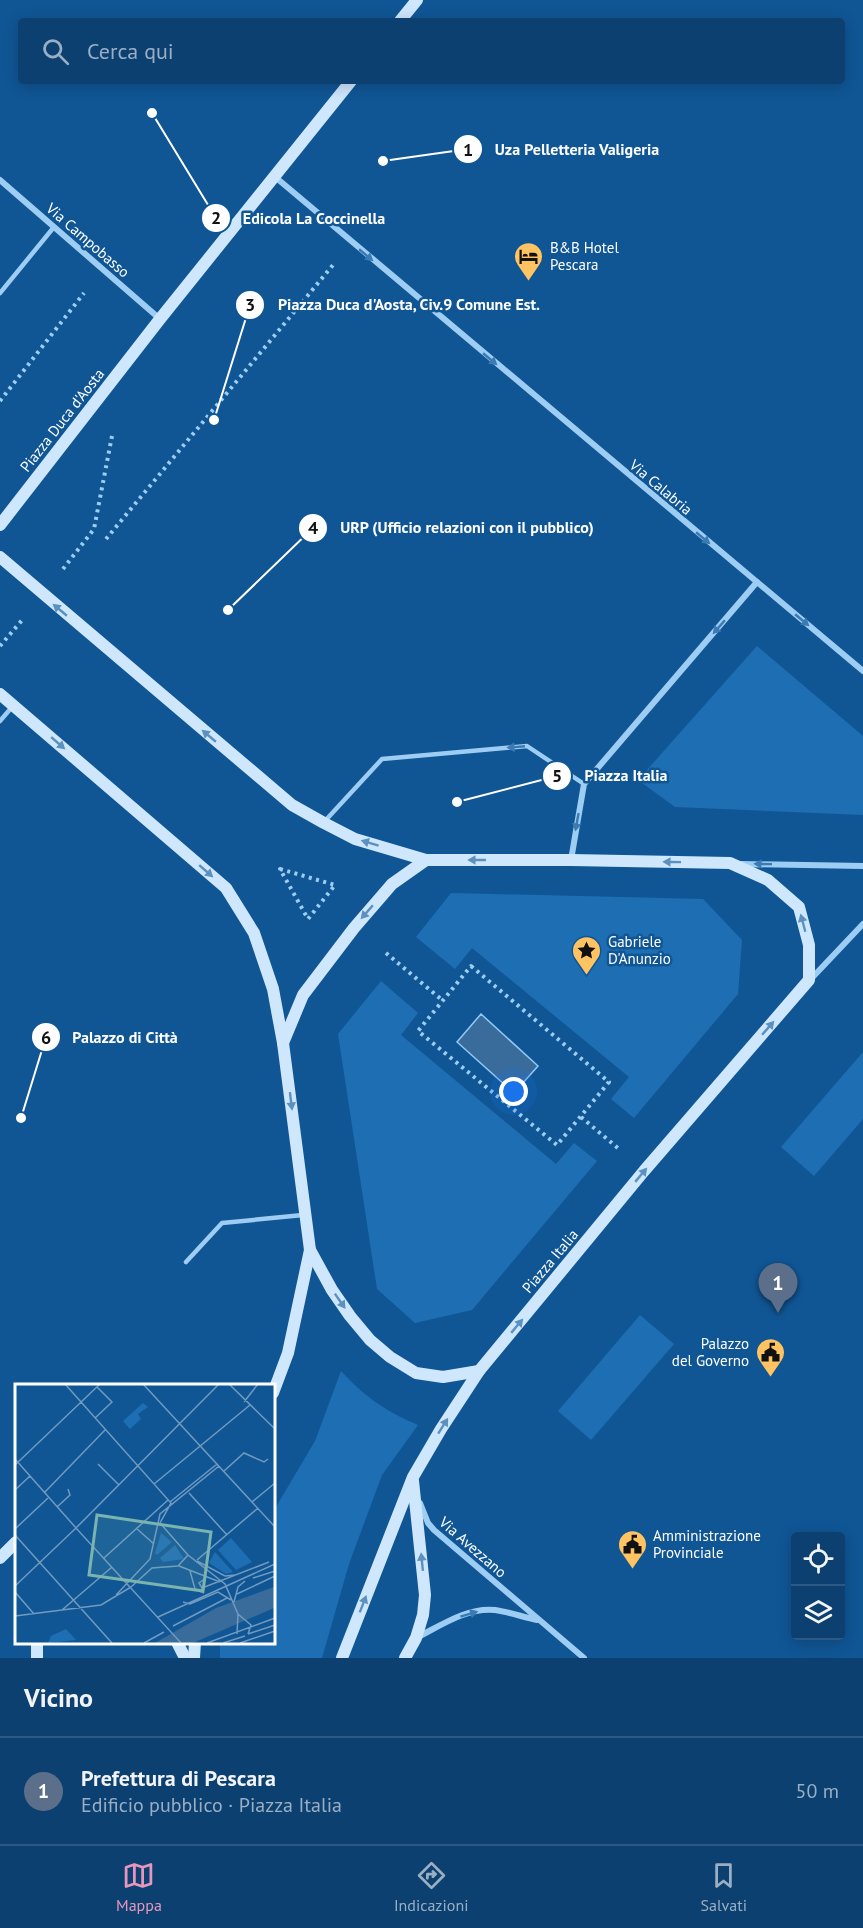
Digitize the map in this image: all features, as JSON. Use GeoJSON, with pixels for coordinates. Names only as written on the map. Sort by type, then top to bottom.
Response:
{"type":"FeatureCollection","features":[{"type":"Feature","properties":{"kind":"street"},"geometry":{"type":"LineString","coordinates":[[402,18],[417,0]]}},
{"type":"Feature","properties":{"kind":"street","name":"Piazza Duca d'Aosta"},"geometry":{"type":"LineString","coordinates":[[0,525],[160,319],[349,84]]}},
{"type":"Feature","properties":{"kind":"street"},"geometry":{"type":"LineString","coordinates":[[274,176],[352,243]]}},
{"type":"Feature","properties":{"kind":"street","name":"Via Campobasso"},"geometry":{"type":"LineString","coordinates":[[0,180],[160,319]]}},
{"type":"Feature","properties":{"kind":"street","name":"Via Calabria"},"geometry":{"type":"LineString","coordinates":[[352,243],[863,671]]}},
{"type":"Feature","properties":{"kind":"street"},"geometry":{"type":"LineString","coordinates":[[0,557],[292,806],[355,839],[426,860],[571,860],[863,866]]}},
{"type":"Feature","properties":{"kind":"street"},"geometry":{"type":"LineString","coordinates":[[571,860],[584,784],[757,582]]}},
{"type":"Feature","properties":{"kind":"street"},"geometry":{"type":"LineString","coordinates":[[0,694],[226,888],[254,933],[273,989],[284,1043],[310,1250],[288,1353],[274,1390]]}},
{"type":"Feature","properties":{"kind":"street"},"geometry":{"type":"LineString","coordinates":[[284,1043],[303,995],[354,928],[392,884],[426,860]]}},
{"type":"Feature","properties":{"kind":"street"},"geometry":{"type":"LineString","coordinates":[[730,863],[768,880],[799,907],[809,945],[809,981]]}},
{"type":"Feature","properties":{"kind":"street","name":"Piazza Italia"},"geometry":{"type":"LineString","coordinates":[[342,1658],[413,1477],[479,1371],[644,1171],[809,981],[863,924]]}},
{"type":"Feature","properties":{"kind":"street"},"geometry":{"type":"LineString","coordinates":[[310,1250],[332,1290],[350,1316],[370,1340],[396,1362],[416,1373],[429,1376],[442,1377],[479,1371]]}},
{"type":"Feature","properties":{"kind":"street"},"geometry":{"type":"LineString","coordinates":[[405,1658],[416,1638],[423,1614],[424,1594],[413,1477]]}},
{"type":"Feature","properties":{"kind":"street","name":"Via Avezzano"},"geometry":{"type":"LineString","coordinates":[[413,1477],[428,1523],[446,1541],[584,1658]]}},
{"type":"Feature","properties":{"kind":"street"},"geometry":{"type":"LineString","coordinates":[[0,1558],[15,1543]]}},
{"type":"Feature","properties":{"kind":"street","name":"Via Avezzano"},"geometry":{"type":"LineString","coordinates":[[416,1638],[463,1615],[480,1610],[495,1610],[540,1621]]}},
{"type":"Feature","properties":{"kind":"street"},"geometry":{"type":"LineString","coordinates":[[178,1643],[185,1658]]}},
{"type":"Feature","properties":{"kind":"street"},"geometry":{"type":"LineString","coordinates":[[194,1658],[195,1643]]}},
{"type":"Feature","properties":{"kind":"lane"},"geometry":{"type":"LineString","coordinates":[[0,292],[54,228]]}},
{"type":"Feature","properties":{"kind":"lane"},"geometry":{"type":"LineString","coordinates":[[0,721],[14,705]]}},
{"type":"Feature","properties":{"kind":"lane"},"geometry":{"type":"LineString","coordinates":[[324,823],[382,759],[527,746],[584,784]]}},
{"type":"Feature","properties":{"kind":"lane"},"geometry":{"type":"LineString","coordinates":[[186,1262],[222,1224],[306,1215]]}},
{"type":"Feature","properties":{"kind":"path"},"geometry":{"type":"LineString","coordinates":[[106,539],[352,243]]}},
{"type":"Feature","properties":{"kind":"path"},"geometry":{"type":"LineString","coordinates":[[0,401],[103,269]]}},
{"type":"Feature","properties":{"kind":"path"},"geometry":{"type":"LineString","coordinates":[[94,529],[113,429]]}},
{"type":"Feature","properties":{"kind":"path"},"geometry":{"type":"LineString","coordinates":[[280,869],[335,885],[308,919],[286,879],[280,869]]}},
{"type":"Feature","properties":{"kind":"path"},"geometry":{"type":"LineString","coordinates":[[386,953],[442,1000]]}},
{"type":"Feature","properties":{"kind":"path"},"geometry":{"type":"LineString","coordinates":[[471,966],[609,1082],[557,1145],[418,1030],[442,1000],[471,966]]}},
{"type":"Feature","properties":{"kind":"path"},"geometry":{"type":"LineString","coordinates":[[581,1117],[644,1171]]}},
{"type":"Feature","properties":{"kind":"shaded area"},"geometry":{"type":"Polygon","coordinates":[[[757,646],[863,736],[863,815],[675,807],[638,780],[757,646]]]}},
{"type":"Feature","properties":{"kind":"shaded area"},"geometry":{"type":"Polygon","coordinates":[[[451,893],[703,899],[742,940],[738,994],[634,1118],[611,1099],[629,1077],[472,948],[455,969],[416,937],[451,893]]]}},
{"type":"Feature","properties":{"kind":"shaded area"},"geometry":{"type":"Polygon","coordinates":[[[381,981],[418,1013],[401,1035],[556,1164],[574,1143],[597,1161],[472,1310],[415,1323],[377,1289],[338,1034],[381,981]]]}},
{"type":"Feature","properties":{"kind":"shaded area"},"geometry":{"type":"Polygon","coordinates":[[[481,1014],[538,1066],[514,1093],[457,1042],[481,1014]]]}},
{"type":"Feature","properties":{"kind":"shaded area"},"geometry":{"type":"Polygon","coordinates":[[[863,1052],[863,1119],[814,1176],[781,1147],[863,1052]]]}},
{"type":"Feature","properties":{"kind":"shaded area"},"geometry":{"type":"Polygon","coordinates":[[[640,1315],[674,1344],[591,1440],[558,1411],[640,1315]]]}},
{"type":"Feature","properties":{"kind":"shaded area"},"geometry":{"type":"Polygon","coordinates":[[[341,1371],[376,1402],[418,1425],[382,1475],[349,1564],[322,1658],[220,1658],[220,1643],[274,1643],[274,1510],[315,1441],[341,1371]]]}},
{"type":"Feature","properties":{"kind":"place","name":"Edicola La Coccinella"},"geometry":{"type":"Point","coordinates":[152,113]}},
{"type":"Feature","properties":{"kind":"place","name":"Uza Pelletteria Valigeria"},"geometry":{"type":"Point","coordinates":[383,161]}},
{"type":"Feature","properties":{"kind":"place","name":"B&B Hotel Pescara"},"geometry":{"type":"Point","coordinates":[529,282]}},
{"type":"Feature","properties":{"kind":"place","name":"Piazza Duca d'Aosta, Civ.9 Comune Est."},"geometry":{"type":"Point","coordinates":[214,420]}},
{"type":"Feature","properties":{"kind":"place","name":"URP (Ufficio relazioni con il pubblico)"},"geometry":{"type":"Point","coordinates":[228,610]}},
{"type":"Feature","properties":{"kind":"place","name":"Piazza Italia"},"geometry":{"type":"Point","coordinates":[457,802]}},
{"type":"Feature","properties":{"kind":"place","name":"Gabriele D'Anunzio"},"geometry":{"type":"Point","coordinates":[587,976]}},
{"type":"Feature","properties":{"kind":"place","name":"Palazzo di Città"},"geometry":{"type":"Point","coordinates":[21,1118]}},
{"type":"Feature","properties":{"kind":"place","name":"Prefettura di Pescara"},"geometry":{"type":"Point","coordinates":[778,1313]}},
{"type":"Feature","properties":{"kind":"place","name":"Palazzo del Governo"},"geometry":{"type":"Point","coordinates":[770,1378]}},
{"type":"Feature","properties":{"kind":"place","name":"Amministrazione Provinciale"},"geometry":{"type":"Point","coordinates":[632,1570]}}]}
